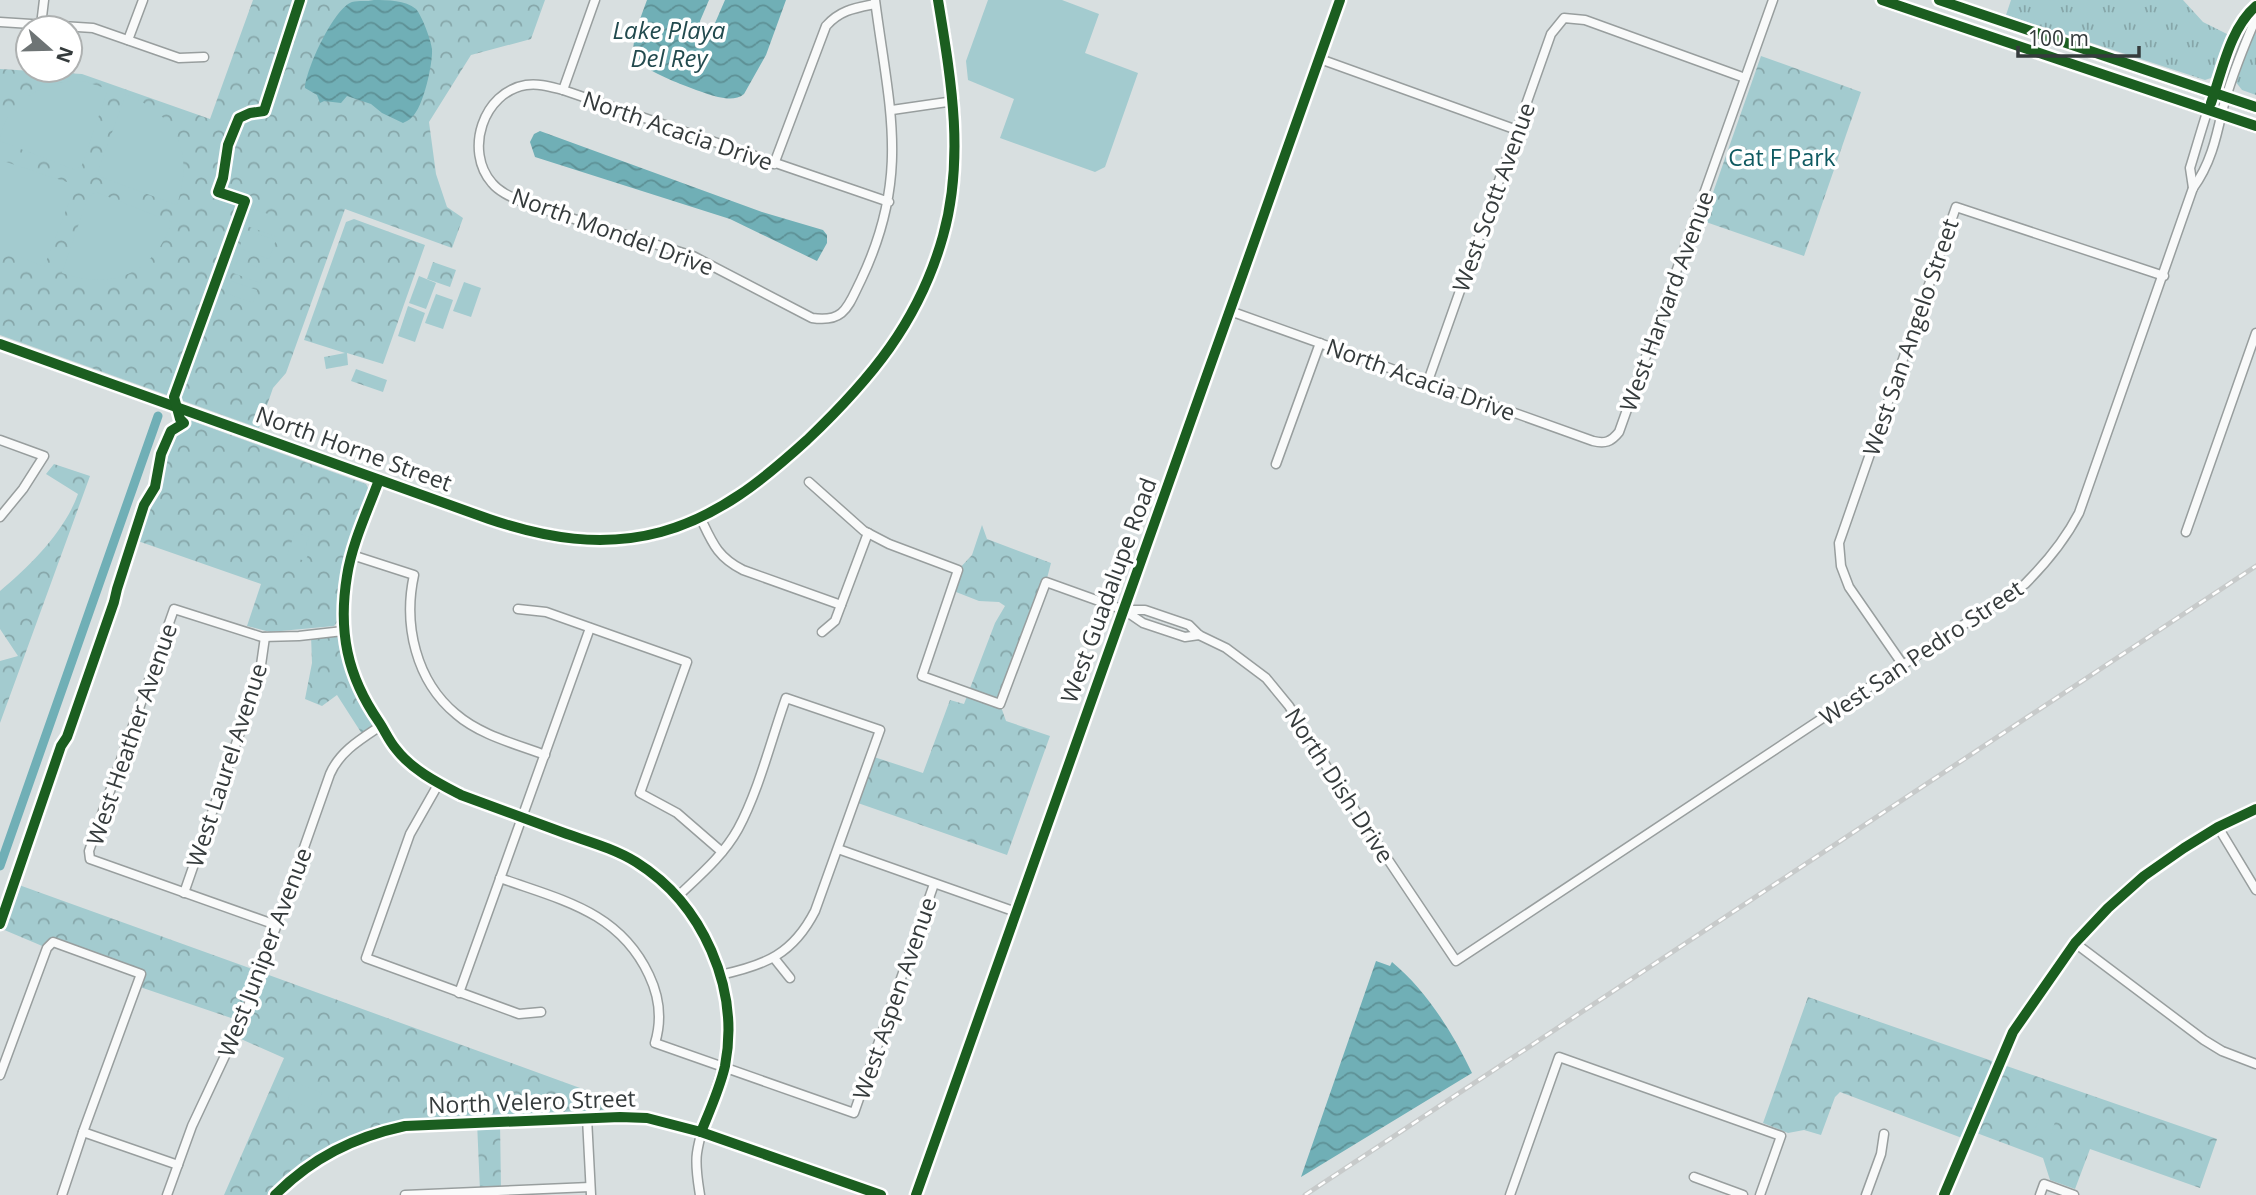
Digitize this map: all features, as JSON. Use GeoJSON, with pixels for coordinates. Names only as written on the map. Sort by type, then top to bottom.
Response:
{"type":"FeatureCollection","features":[{"type":"Feature","properties":{"kind":"main road"},"geometry":{"type":"LineString","coordinates":[[700,517],[742,495],[783,461],[863,384],[903,328],[929,276],[944,234],[955,161],[954,101],[939,0]]}},
{"type":"Feature","properties":{"kind":"main road","name":"West Guadalupe Road"},"geometry":{"type":"LineString","coordinates":[[916,1195],[1340,0]]}},
{"type":"Feature","properties":{"kind":"main road"},"geometry":{"type":"LineString","coordinates":[[1882,0],[2256,126]]}},
{"type":"Feature","properties":{"kind":"main road"},"geometry":{"type":"LineString","coordinates":[[1939,0],[2256,107]]}},
{"type":"Feature","properties":{"kind":"main road","name":"North Horne Street"},"geometry":{"type":"LineString","coordinates":[[0,344],[520,530],[558,538],[615,539],[660,532],[700,517]]}},
{"type":"Feature","properties":{"kind":"main road"},"geometry":{"type":"LineString","coordinates":[[1944,1195],[2013,1032],[2075,943],[2108,908],[2144,876],[2218,827],[2256,809]]}},
{"type":"Feature","properties":{"kind":"street"},"geometry":{"type":"LineString","coordinates":[[128,40],[142,0]]}},
{"type":"Feature","properties":{"kind":"street"},"geometry":{"type":"LineString","coordinates":[[563,90],[595,0]]}},
{"type":"Feature","properties":{"kind":"street","name":"West Harvard Avenue"},"geometry":{"type":"LineString","coordinates":[[1612,441],[1619,431],[1773,0]]}},
{"type":"Feature","properties":{"kind":"street"},"geometry":{"type":"LineString","coordinates":[[774,164],[825,26],[836,15],[875,2],[892,110],[893,149],[889,202]]}},
{"type":"Feature","properties":{"kind":"street","name":"West San Pedro Street"},"geometry":{"type":"LineString","coordinates":[[2193,188],[2190,168],[2231,46],[2241,25],[2256,6]]}},
{"type":"Feature","properties":{"kind":"street","name":"West Scott Avenue"},"geometry":{"type":"LineString","coordinates":[[1428,381],[1551,34],[1564,18],[1585,20],[1745,78]]}},
{"type":"Feature","properties":{"kind":"street","name":"West San Pedro Street"},"geometry":{"type":"LineString","coordinates":[[1456,961],[2025,584],[2067,537],[2079,513],[2193,188],[2204,173],[2220,126],[2221,114],[2256,19]]}},
{"type":"Feature","properties":{"kind":"street"},"geometry":{"type":"LineString","coordinates":[[84,28],[179,58],[204,57]]}},
{"type":"Feature","properties":{"kind":"street"},"geometry":{"type":"LineString","coordinates":[[1320,59],[1517,130]]}},
{"type":"Feature","properties":{"kind":"street","name":"North Acacia Drive"},"geometry":{"type":"LineString","coordinates":[[481,126],[486,112],[497,101],[524,85],[541,84],[889,202]]}},
{"type":"Feature","properties":{"kind":"street"},"geometry":{"type":"LineString","coordinates":[[892,110],[954,101]]}},
{"type":"Feature","properties":{"kind":"street","name":"North Mondel Drive"},"geometry":{"type":"LineString","coordinates":[[481,126],[478,140],[485,172],[493,184],[507,195],[529,205],[693,256],[812,318],[827,320],[837,317],[848,304],[869,263],[889,202]]}},
{"type":"Feature","properties":{"kind":"street","name":"West San Angelo Street"},"geometry":{"type":"LineString","coordinates":[[1903,665],[1849,587],[1841,566],[1839,543],[1956,207],[2164,276]]}},
{"type":"Feature","properties":{"kind":"street","name":"North Acacia Drive"},"geometry":{"type":"LineString","coordinates":[[1230,311],[1592,441],[1612,441]]}},
{"type":"Feature","properties":{"kind":"street"},"geometry":{"type":"LineString","coordinates":[[2186,532],[2256,333]]}},
{"type":"Feature","properties":{"kind":"street"},"geometry":{"type":"LineString","coordinates":[[1276,464],[1320,343]]}},
{"type":"Feature","properties":{"kind":"street"},"geometry":{"type":"LineString","coordinates":[[0,440],[44,456],[23,489],[0,517]]}},
{"type":"Feature","properties":{"kind":"street"},"geometry":{"type":"LineString","coordinates":[[379,480],[347,574],[343,631],[355,680],[363,699],[396,749],[414,766],[439,783],[635,862],[677,897],[697,922],[710,946],[726,1004],[728,1034],[724,1066],[701,1132],[696,1156],[699,1195]]}},
{"type":"Feature","properties":{"kind":"street"},"geometry":{"type":"LineString","coordinates":[[809,482],[868,533],[835,621],[822,632]]}},
{"type":"Feature","properties":{"kind":"street"},"geometry":{"type":"LineString","coordinates":[[700,517],[716,550],[728,563],[841,605]]}},
{"type":"Feature","properties":{"kind":"street","name":"North Dish Drive"},"geometry":{"type":"LineString","coordinates":[[868,533],[889,544],[958,570],[922,676],[1000,704],[1046,582],[1124,610],[1146,610],[1189,625],[1199,635],[1226,648],[1253,667],[1289,706],[1336,782],[1456,961]]}},
{"type":"Feature","properties":{"kind":"street"},"geometry":{"type":"LineString","coordinates":[[352,555],[414,575],[409,596],[409,622],[414,649],[439,698],[457,715],[480,730],[545,755]]}},
{"type":"Feature","properties":{"kind":"street","name":"West Heather Avenue"},"geometry":{"type":"LineString","coordinates":[[184,893],[90,859],[89,851],[174,609],[265,637]]}},
{"type":"Feature","properties":{"kind":"street"},"geometry":{"type":"LineString","coordinates":[[517,609],[546,612],[687,662],[640,793],[677,813],[722,852]]}},
{"type":"Feature","properties":{"kind":"street"},"geometry":{"type":"LineString","coordinates":[[460,993],[590,628]]}},
{"type":"Feature","properties":{"kind":"street"},"geometry":{"type":"LineString","coordinates":[[265,637],[343,631]]}},
{"type":"Feature","properties":{"kind":"street","name":"West Laurel Avenue"},"geometry":{"type":"LineString","coordinates":[[184,893],[260,673],[265,637]]}},
{"type":"Feature","properties":{"kind":"street"},"geometry":{"type":"LineString","coordinates":[[677,897],[722,852],[738,830],[786,698],[880,730],[815,911],[806,929],[793,945],[774,958],[720,975]]}},
{"type":"Feature","properties":{"kind":"street","name":"West Juniper Avenue"},"geometry":{"type":"LineString","coordinates":[[167,1195],[192,1126],[243,1019],[335,762],[353,744],[382,726]]}},
{"type":"Feature","properties":{"kind":"street"},"geometry":{"type":"LineString","coordinates":[[439,783],[410,834],[366,958],[519,1014],[541,1012]]}},
{"type":"Feature","properties":{"kind":"street"},"geometry":{"type":"LineString","coordinates":[[2218,827],[2256,890]]}},
{"type":"Feature","properties":{"kind":"street"},"geometry":{"type":"LineString","coordinates":[[838,849],[1016,912]]}},
{"type":"Feature","properties":{"kind":"street"},"geometry":{"type":"LineString","coordinates":[[500,878],[584,908],[605,921],[627,940],[641,958],[653,984],[659,1007],[660,1027],[655,1043],[724,1066]]}},
{"type":"Feature","properties":{"kind":"street","name":"West Aspen Avenue"},"geometry":{"type":"LineString","coordinates":[[724,1066],[854,1113],[934,884]]}},
{"type":"Feature","properties":{"kind":"street"},"geometry":{"type":"LineString","coordinates":[[184,893],[276,925]]}},
{"type":"Feature","properties":{"kind":"street"},"geometry":{"type":"LineString","coordinates":[[0,1075],[47,948],[53,942],[141,974],[62,1195]]}},
{"type":"Feature","properties":{"kind":"street"},"geometry":{"type":"LineString","coordinates":[[2075,943],[2204,1040],[2222,1051],[2256,1064]]}},
{"type":"Feature","properties":{"kind":"street"},"geometry":{"type":"LineString","coordinates":[[774,958],[790,978]]}},
{"type":"Feature","properties":{"kind":"street"},"geometry":{"type":"LineString","coordinates":[[1510,1195],[1559,1058],[1781,1136],[1760,1195]]}},
{"type":"Feature","properties":{"kind":"street"},"geometry":{"type":"LineString","coordinates":[[405,1195],[591,1191],[587,1118]]}},
{"type":"Feature","properties":{"kind":"street","name":"North Velero Street"},"geometry":{"type":"LineString","coordinates":[[275,1195],[314,1162],[343,1146],[371,1134],[405,1126],[647,1118],[701,1132],[881,1195]]}},
{"type":"Feature","properties":{"kind":"street"},"geometry":{"type":"LineString","coordinates":[[83,1132],[178,1165]]}},
{"type":"Feature","properties":{"kind":"street"},"geometry":{"type":"LineString","coordinates":[[1866,1195],[1881,1154],[1884,1134]]}},
{"type":"Feature","properties":{"kind":"street"},"geometry":{"type":"LineString","coordinates":[[1694,1177],[1743,1195]]}},
{"type":"Feature","properties":{"kind":"street"},"geometry":{"type":"LineString","coordinates":[[2040,1195],[2044,1184],[2074,1195]]}},
{"type":"Feature","properties":{"kind":"green space"},"geometry":{"type":"Polygon","coordinates":[[[253,0],[545,0],[531,39],[471,55],[429,122],[436,174],[447,207],[463,218],[452,248],[345,209],[286,373],[273,388],[259,428],[0,335],[0,69],[14,70],[14,84],[84,84],[84,75],[210,119],[253,0]]]}},
{"type":"Feature","properties":{"kind":"green space"},"geometry":{"type":"Polygon","coordinates":[[[988,0],[1062,0],[1099,14],[1085,53],[1138,73],[1105,167],[1095,172],[1000,138],[1014,99],[968,80],[966,61],[988,0]]]}},
{"type":"Feature","properties":{"kind":"green space"},"geometry":{"type":"Polygon","coordinates":[[[2011,0],[2183,0],[2203,22],[2229,35],[2214,77],[2205,80],[2006,15],[2011,0]]]}},
{"type":"Feature","properties":{"kind":"green space"},"geometry":{"type":"Polygon","coordinates":[[[2256,26],[2256,95],[2242,90],[2235,81],[2256,26]]]}},
{"type":"Feature","properties":{"kind":"green space","name":"Cat F Park"},"geometry":{"type":"Polygon","coordinates":[[[1761,56],[1861,92],[1804,256],[1703,221],[1761,56]]]}},
{"type":"Feature","properties":{"kind":"green space"},"geometry":{"type":"Polygon","coordinates":[[[84,82],[108,89],[82,165],[75,170],[0,141],[3,128],[15,107],[35,92],[56,84],[84,84],[84,82]]]}},
{"type":"Feature","properties":{"kind":"green space"},"geometry":{"type":"Polygon","coordinates":[[[126,94],[158,113],[177,138],[184,168],[177,205],[101,177],[98,171],[126,94]]]}},
{"type":"Feature","properties":{"kind":"green space"},"geometry":{"type":"Polygon","coordinates":[[[0,160],[70,183],[73,192],[44,267],[19,256],[0,239],[0,160]]]}},
{"type":"Feature","properties":{"kind":"green space"},"geometry":{"type":"Polygon","coordinates":[[[96,192],[172,222],[164,240],[143,265],[114,278],[98,280],[62,273],[88,197],[96,192]]]}},
{"type":"Feature","properties":{"kind":"green space"},"geometry":{"type":"Polygon","coordinates":[[[253,209],[283,219],[277,237],[247,226],[253,209]]]}},
{"type":"Feature","properties":{"kind":"green space"},"geometry":{"type":"Polygon","coordinates":[[[354,219],[425,245],[383,364],[347,353],[348,365],[326,369],[324,357],[345,353],[304,340],[346,222],[354,219]]]}},
{"type":"Feature","properties":{"kind":"green space"},"geometry":{"type":"Polygon","coordinates":[[[246,230],[276,240],[269,259],[239,248],[246,230]]]}},
{"type":"Feature","properties":{"kind":"green space"},"geometry":{"type":"Polygon","coordinates":[[[238,260],[265,270],[260,283],[233,273],[238,260]]]}},
{"type":"Feature","properties":{"kind":"green space"},"geometry":{"type":"Polygon","coordinates":[[[433,262],[456,270],[450,287],[427,279],[433,262]]]}},
{"type":"Feature","properties":{"kind":"green space"},"geometry":{"type":"Polygon","coordinates":[[[419,276],[436,283],[426,309],[409,303],[419,276]]]}},
{"type":"Feature","properties":{"kind":"green space"},"geometry":{"type":"Polygon","coordinates":[[[231,281],[257,290],[253,303],[226,293],[231,281]]]}},
{"type":"Feature","properties":{"kind":"green space"},"geometry":{"type":"Polygon","coordinates":[[[464,282],[481,288],[471,317],[453,311],[464,282]]]}},
{"type":"Feature","properties":{"kind":"green space"},"geometry":{"type":"Polygon","coordinates":[[[436,294],[453,300],[443,329],[425,323],[436,294]]]}},
{"type":"Feature","properties":{"kind":"green space"},"geometry":{"type":"Polygon","coordinates":[[[408,306],[425,313],[415,342],[398,336],[408,306]]]}},
{"type":"Feature","properties":{"kind":"green space"},"geometry":{"type":"Polygon","coordinates":[[[356,369],[387,380],[383,392],[351,381],[356,369]]]}},
{"type":"Feature","properties":{"kind":"green space"},"geometry":{"type":"Polygon","coordinates":[[[181,417],[366,484],[370,492],[345,563],[340,619],[334,626],[270,632],[247,626],[261,584],[135,540],[181,417]]]}},
{"type":"Feature","properties":{"kind":"green space"},"geometry":{"type":"Polygon","coordinates":[[[54,464],[90,476],[0,723],[0,661],[18,656],[0,629],[0,591],[23,571],[56,534],[78,494],[46,474],[54,464]]]}},
{"type":"Feature","properties":{"kind":"green space"},"geometry":{"type":"Polygon","coordinates":[[[982,525],[987,539],[1051,563],[1000,704],[1006,721],[1050,736],[1007,855],[855,802],[871,756],[923,773],[950,700],[964,704],[995,623],[1005,606],[999,602],[979,601],[951,590],[958,570],[972,555],[982,525]]]}},
{"type":"Feature","properties":{"kind":"green space"},"geometry":{"type":"Polygon","coordinates":[[[295,532],[309,537],[304,551],[308,555],[305,561],[287,555],[295,532]]]}},
{"type":"Feature","properties":{"kind":"green space"},"geometry":{"type":"Polygon","coordinates":[[[343,631],[348,657],[382,725],[364,737],[337,695],[322,706],[305,699],[312,663],[311,635],[343,631]]]}},
{"type":"Feature","properties":{"kind":"green space"},"geometry":{"type":"Polygon","coordinates":[[[19,885],[255,970],[237,1020],[137,986],[141,975],[53,942],[47,948],[2,929],[19,885]]]}},
{"type":"Feature","properties":{"kind":"green space"},"geometry":{"type":"Polygon","coordinates":[[[266,974],[613,1100],[615,1117],[500,1121],[501,1190],[480,1191],[477,1122],[405,1126],[343,1146],[276,1195],[224,1195],[284,1058],[241,1039],[266,974]]]}},
{"type":"Feature","properties":{"kind":"green space"},"geometry":{"type":"Polygon","coordinates":[[[1808,997],[2217,1139],[2200,1188],[2090,1149],[2075,1189],[2050,1180],[2043,1158],[1966,1129],[1962,1138],[1840,1092],[1835,1097],[1821,1135],[1804,1130],[1788,1133],[1763,1123],[1808,997]]]}},
{"type":"Feature","properties":{"kind":"green space"},"geometry":{"type":"Polygon","coordinates":[[[295,1082],[322,1093],[315,1110],[288,1099],[295,1082]]]}},
{"type":"Feature","properties":{"kind":"green space"},"geometry":{"type":"Polygon","coordinates":[[[2040,1116],[2055,1122],[2049,1139],[2033,1134],[2040,1116]]]}},
{"type":"Feature","properties":{"kind":"water","name":"Lake Playa Del Rey"},"geometry":{"type":"Polygon","coordinates":[[[647,0],[709,0],[700,21],[701,30],[707,32],[712,30],[725,0],[786,0],[766,55],[744,94],[728,99],[673,81],[649,69],[635,58],[635,38],[647,0]]]}},
{"type":"Feature","properties":{"kind":"water"},"geometry":{"type":"Polygon","coordinates":[[[352,2],[402,2],[416,9],[431,45],[431,65],[423,95],[416,112],[403,123],[382,113],[371,104],[347,96],[341,103],[320,103],[317,95],[305,88],[316,54],[337,15],[352,2]]]}},
{"type":"Feature","properties":{"kind":"water"},"geometry":{"type":"Polygon","coordinates":[[[540,131],[762,212],[823,230],[827,235],[827,243],[817,261],[730,219],[535,157],[530,142],[534,134],[540,131]]]}},
{"type":"Feature","properties":{"kind":"water"},"geometry":{"type":"Polygon","coordinates":[[[1376,961],[1390,966],[1392,962],[1416,986],[1447,1028],[1472,1073],[1301,1177],[1376,961]]]}},
{"type":"Feature","properties":{"kind":"waterway"},"geometry":{"type":"LineString","coordinates":[[0,866],[158,416]]}},
{"type":"Feature","properties":{"kind":"railway"},"geometry":{"type":"LineString","coordinates":[[1305,1195],[2256,566]]}},
{"type":"Feature","properties":{"kind":"cycle path"},"geometry":{"type":"LineString","coordinates":[[0,924],[114,602],[144,505],[155,487],[161,454],[171,431],[184,423],[180,419],[174,397],[245,201],[218,192],[228,145],[239,118],[264,111],[300,0]]}},
{"type":"Feature","properties":{"kind":"cycle path"},"geometry":{"type":"LineString","coordinates":[[0,344],[489,519],[531,531],[595,540],[639,537],[682,525],[739,495],[774,469],[830,418],[890,348],[920,296],[933,267],[950,207],[955,148],[951,89],[938,0]]}},
{"type":"Feature","properties":{"kind":"cycle path"},"geometry":{"type":"LineString","coordinates":[[916,1195],[1340,0]]}},
{"type":"Feature","properties":{"kind":"cycle path"},"geometry":{"type":"LineString","coordinates":[[1882,0],[2256,126]]}},
{"type":"Feature","properties":{"kind":"cycle path"},"geometry":{"type":"LineString","coordinates":[[1939,0],[2256,107]]}},
{"type":"Feature","properties":{"kind":"cycle path"},"geometry":{"type":"LineString","coordinates":[[2211,103],[2233,38],[2256,6]]}},
{"type":"Feature","properties":{"kind":"cycle path"},"geometry":{"type":"LineString","coordinates":[[379,480],[353,551],[344,596],[345,634],[352,670],[359,688],[402,757],[426,775],[461,795],[620,853],[660,880],[698,924],[721,978],[727,1007],[728,1037],[725,1066],[718,1091],[701,1132]]}},
{"type":"Feature","properties":{"kind":"cycle path"},"geometry":{"type":"LineString","coordinates":[[1944,1195],[2013,1032],[2075,943],[2108,908],[2144,876],[2218,827],[2256,809]]}},
{"type":"Feature","properties":{"kind":"cycle path"},"geometry":{"type":"LineString","coordinates":[[275,1195],[304,1170],[335,1151],[368,1136],[405,1126],[620,1117],[647,1118],[701,1132],[881,1195]]}}]}
